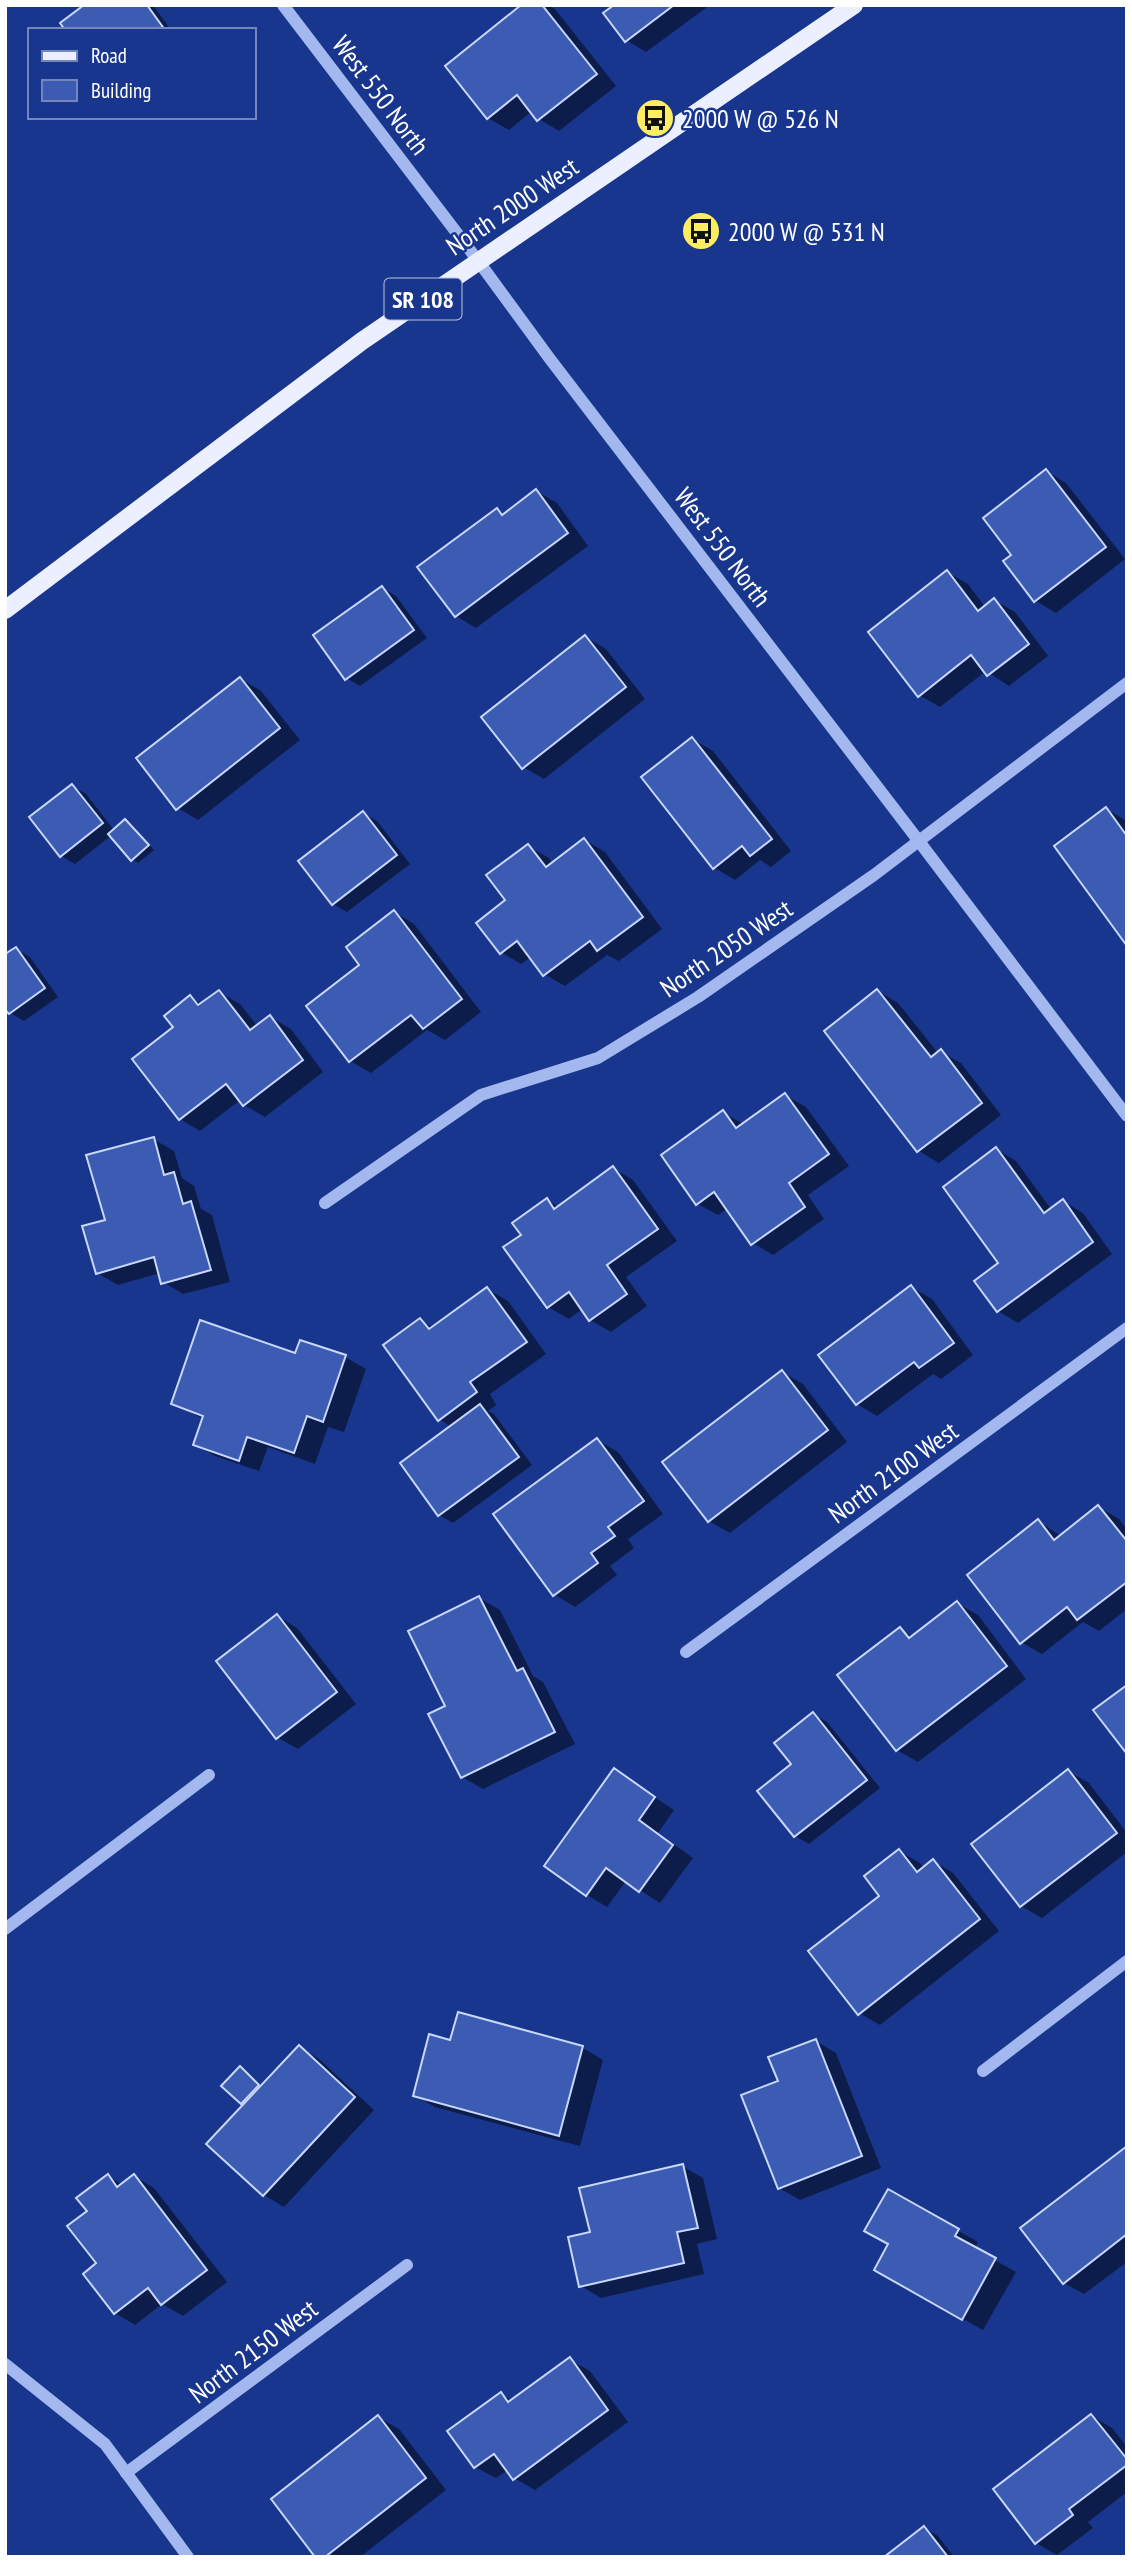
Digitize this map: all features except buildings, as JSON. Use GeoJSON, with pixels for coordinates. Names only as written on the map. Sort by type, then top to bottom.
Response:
{"type":"FeatureCollection","features":[{"type":"Feature","properties":{"kind":"main road","name":"North 2000 West"},"geometry":{"type":"LineString","coordinates":[[5,611],[362,341],[854,5]]}},
{"type":"Feature","properties":{"kind":"street","name":"West 550 North"},"geometry":{"type":"LineString","coordinates":[[284,5],[479,262],[545,354],[1127,1116]]}},
{"type":"Feature","properties":{"kind":"street","name":"North 2050 West"},"geometry":{"type":"LineString","coordinates":[[325,1203],[481,1095],[598,1058],[698,996],[874,875],[1127,683]]}},
{"type":"Feature","properties":{"kind":"street","name":"North 2100 West"},"geometry":{"type":"LineString","coordinates":[[685,1652],[1127,1328]]}},
{"type":"Feature","properties":{"kind":"street"},"geometry":{"type":"LineString","coordinates":[[5,1928],[209,1775]]}},
{"type":"Feature","properties":{"kind":"street"},"geometry":{"type":"LineString","coordinates":[[982,2071],[1127,1961]]}},
{"type":"Feature","properties":{"kind":"street","name":"North 2150 West"},"geometry":{"type":"LineString","coordinates":[[126,2473],[407,2265]]}},
{"type":"Feature","properties":{"kind":"street"},"geometry":{"type":"LineString","coordinates":[[5,2364],[105,2444],[188,2557]]}},
{"type":"Feature","properties":{"kind":"place","name":"2000 W @ 526 N"},"geometry":{"type":"Point","coordinates":[655,118]}},
{"type":"Feature","properties":{"kind":"place","name":"2000 W @ 531 N"},"geometry":{"type":"Point","coordinates":[701,231]}}]}
